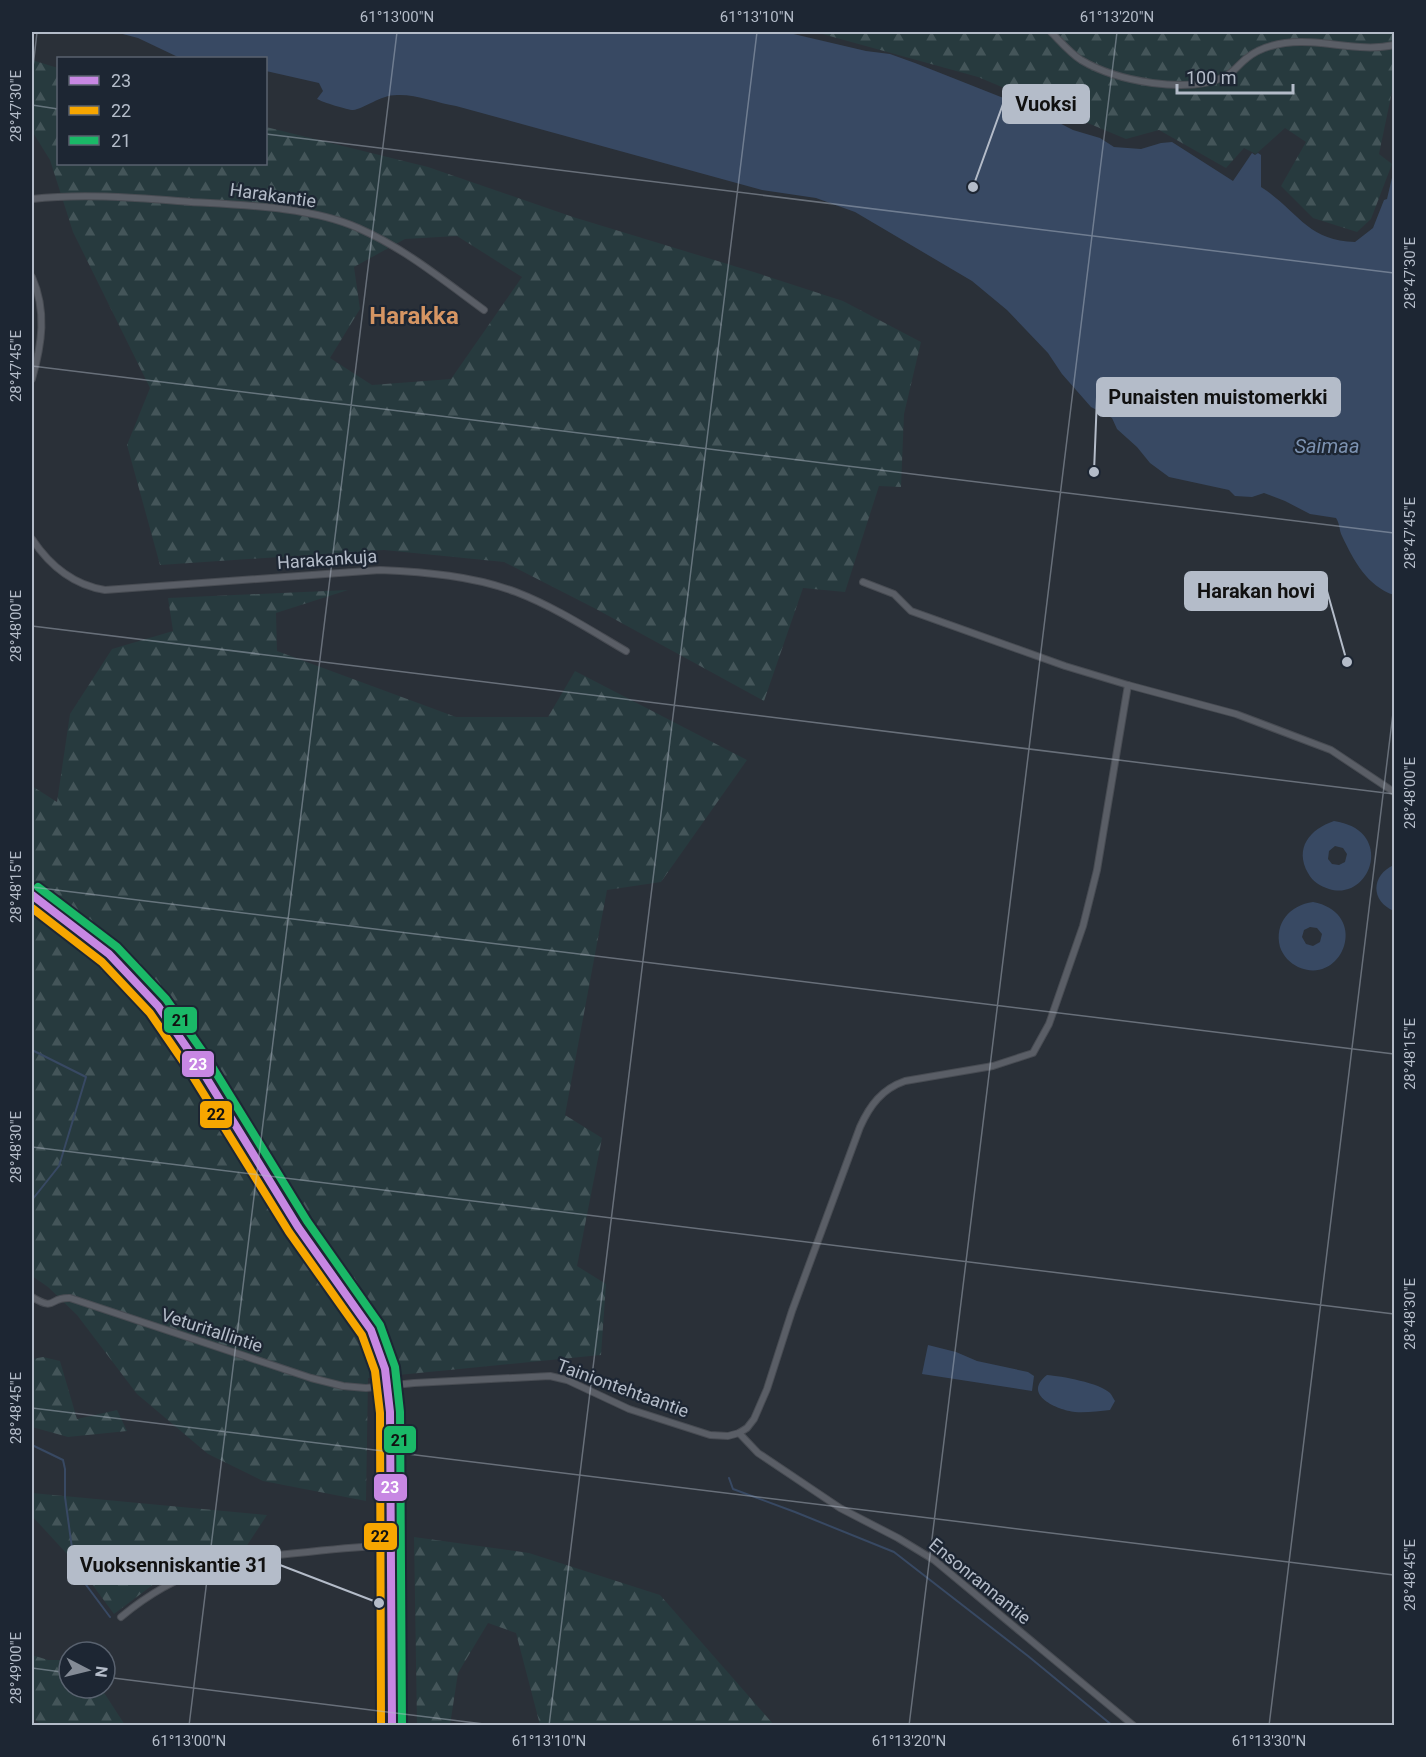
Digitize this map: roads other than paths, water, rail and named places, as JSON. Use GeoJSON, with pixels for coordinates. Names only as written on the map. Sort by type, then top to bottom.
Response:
{"type":"FeatureCollection","features":[{"type":"Feature","properties":{"kind":"street"},"geometry":{"type":"LineString","coordinates":[[1051,32],[1078,58],[1099,70],[1175,87],[1227,76],[1247,57],[1264,47],[1287,43],[1345,46],[1395,45]]}},
{"type":"Feature","properties":{"kind":"street","name":"Harakantie"},"geometry":{"type":"LineString","coordinates":[[32,199],[58,196],[106,196],[236,204],[328,218],[356,227],[396,246],[484,309]]}},
{"type":"Feature","properties":{"kind":"street"},"geometry":{"type":"LineString","coordinates":[[32,277],[41,308],[43,330],[32,379]]}},
{"type":"Feature","properties":{"kind":"street","name":"Harakankuja"},"geometry":{"type":"LineString","coordinates":[[32,539],[56,567],[70,578],[88,587],[105,590],[380,570],[455,576],[515,592],[550,608],[626,651]]}},
{"type":"Feature","properties":{"kind":"street"},"geometry":{"type":"LineString","coordinates":[[863,582],[894,594],[911,611],[1065,666],[1236,714],[1331,750],[1395,792]]}},
{"type":"Feature","properties":{"kind":"street"},"geometry":{"type":"LineString","coordinates":[[739,1434],[754,1419],[767,1389],[792,1311],[860,1126],[869,1109],[891,1086],[905,1080],[993,1066],[1033,1053],[1049,1024],[1083,926],[1097,870],[1128,685]]}},
{"type":"Feature","properties":{"kind":"street"},"geometry":{"type":"LineString","coordinates":[[32,895],[109,954],[158,1005],[196,1061],[298,1227],[371,1330],[386,1369],[388,1386],[392,1725]]}},
{"type":"Feature","properties":{"kind":"street","name":"Veturitallintie"},"geometry":{"type":"LineString","coordinates":[[32,1297],[44,1305],[70,1298],[328,1383],[366,1388],[388,1386]]}},
{"type":"Feature","properties":{"kind":"street","name":"Tainiontehtaantie"},"geometry":{"type":"LineString","coordinates":[[388,1386],[550,1376],[567,1380],[629,1409],[710,1435],[739,1434]]}},
{"type":"Feature","properties":{"kind":"street","name":"Ensonrannantie"},"geometry":{"type":"LineString","coordinates":[[739,1434],[758,1453],[840,1508],[898,1538],[934,1560],[1134,1725]]}},
{"type":"Feature","properties":{"kind":"street"},"geometry":{"type":"LineString","coordinates":[[122,1617],[158,1589],[206,1567],[263,1556],[390,1545]]}},
{"type":"Feature","properties":{"kind":"water","name":"Saimaa"},"geometry":{"type":"Polygon","coordinates":[[[115,32],[785,32],[866,51],[890,54],[1036,111],[1073,130],[1100,138],[1114,147],[1141,149],[1172,142],[1233,181],[1252,153],[1255,155],[1258,153],[1261,155],[1261,187],[1314,230],[1325,236],[1355,242],[1373,228],[1384,200],[1387,199],[1394,169],[1394,595],[1376,586],[1362,572],[1341,534],[1336,518],[1310,514],[1264,493],[1252,497],[1235,496],[1229,490],[1169,477],[1150,463],[1137,447],[1117,429],[1112,418],[1091,407],[1062,374],[1048,353],[1007,310],[972,281],[855,212],[816,198],[762,190],[419,97],[391,96],[357,109],[346,109],[317,99],[323,91],[319,83],[267,71],[267,57],[178,57],[138,38],[115,32]]]}},
{"type":"Feature","properties":{"kind":"water"},"geometry":{"type":"Polygon","coordinates":[[[1334,821],[1353,827],[1365,837],[1371,850],[1370,863],[1365,876],[1356,885],[1344,890],[1329,889],[1317,883],[1310,876],[1304,864],[1303,855],[1307,841],[1312,834],[1334,821]],[[1335,846],[1329,851],[1328,859],[1332,864],[1339,865],[1345,862],[1347,854],[1343,848],[1335,846]]]}},
{"type":"Feature","properties":{"kind":"water"},"geometry":{"type":"Polygon","coordinates":[[[1394,865],[1394,911],[1381,901],[1376,888],[1381,875],[1394,865]]]}},
{"type":"Feature","properties":{"kind":"water"},"geometry":{"type":"Polygon","coordinates":[[[1313,902],[1331,909],[1341,920],[1346,933],[1344,946],[1338,958],[1327,967],[1314,970],[1298,967],[1281,950],[1279,930],[1282,923],[1291,911],[1313,902]],[[1310,927],[1304,930],[1302,937],[1306,944],[1313,946],[1320,942],[1322,934],[1317,928],[1310,927]]]}},
{"type":"Feature","properties":{"kind":"water"},"geometry":{"type":"Polygon","coordinates":[[[928,1345],[956,1352],[977,1361],[1028,1372],[1034,1376],[1032,1391],[922,1374],[928,1345]]]}},
{"type":"Feature","properties":{"kind":"water"},"geometry":{"type":"Polygon","coordinates":[[[1047,1375],[1070,1378],[1098,1386],[1110,1393],[1115,1401],[1110,1410],[1092,1412],[1068,1411],[1052,1405],[1040,1395],[1038,1389],[1040,1382],[1047,1375]]]}},
{"type":"Feature","properties":{"kind":"waterway"},"geometry":{"type":"LineString","coordinates":[[32,1050],[86,1077],[59,1166],[32,1200]]}},
{"type":"Feature","properties":{"kind":"waterway"},"geometry":{"type":"LineString","coordinates":[[32,1445],[63,1460],[65,1497],[75,1570],[110,1617]]}},
{"type":"Feature","properties":{"kind":"waterway"},"geometry":{"type":"LineString","coordinates":[[729,1478],[733,1489],[894,1552],[1028,1656],[1113,1726]]}},
{"type":"Feature","properties":{"kind":"place","name":"Vuoksi"},"geometry":{"type":"Point","coordinates":[973,187]}},
{"type":"Feature","properties":{"kind":"place","name":"Punaisten muistomerkki"},"geometry":{"type":"Point","coordinates":[1094,472]}},
{"type":"Feature","properties":{"kind":"place","name":"Harakan hovi"},"geometry":{"type":"Point","coordinates":[1347,662]}},
{"type":"Feature","properties":{"kind":"place","name":"Vuoksenniskantie 31"},"geometry":{"type":"Point","coordinates":[379,1603]}},
{"type":"Feature","properties":{"kind":"district","name":"Harakka"},"geometry":{"type":"Point","coordinates":[414,316]}}]}
